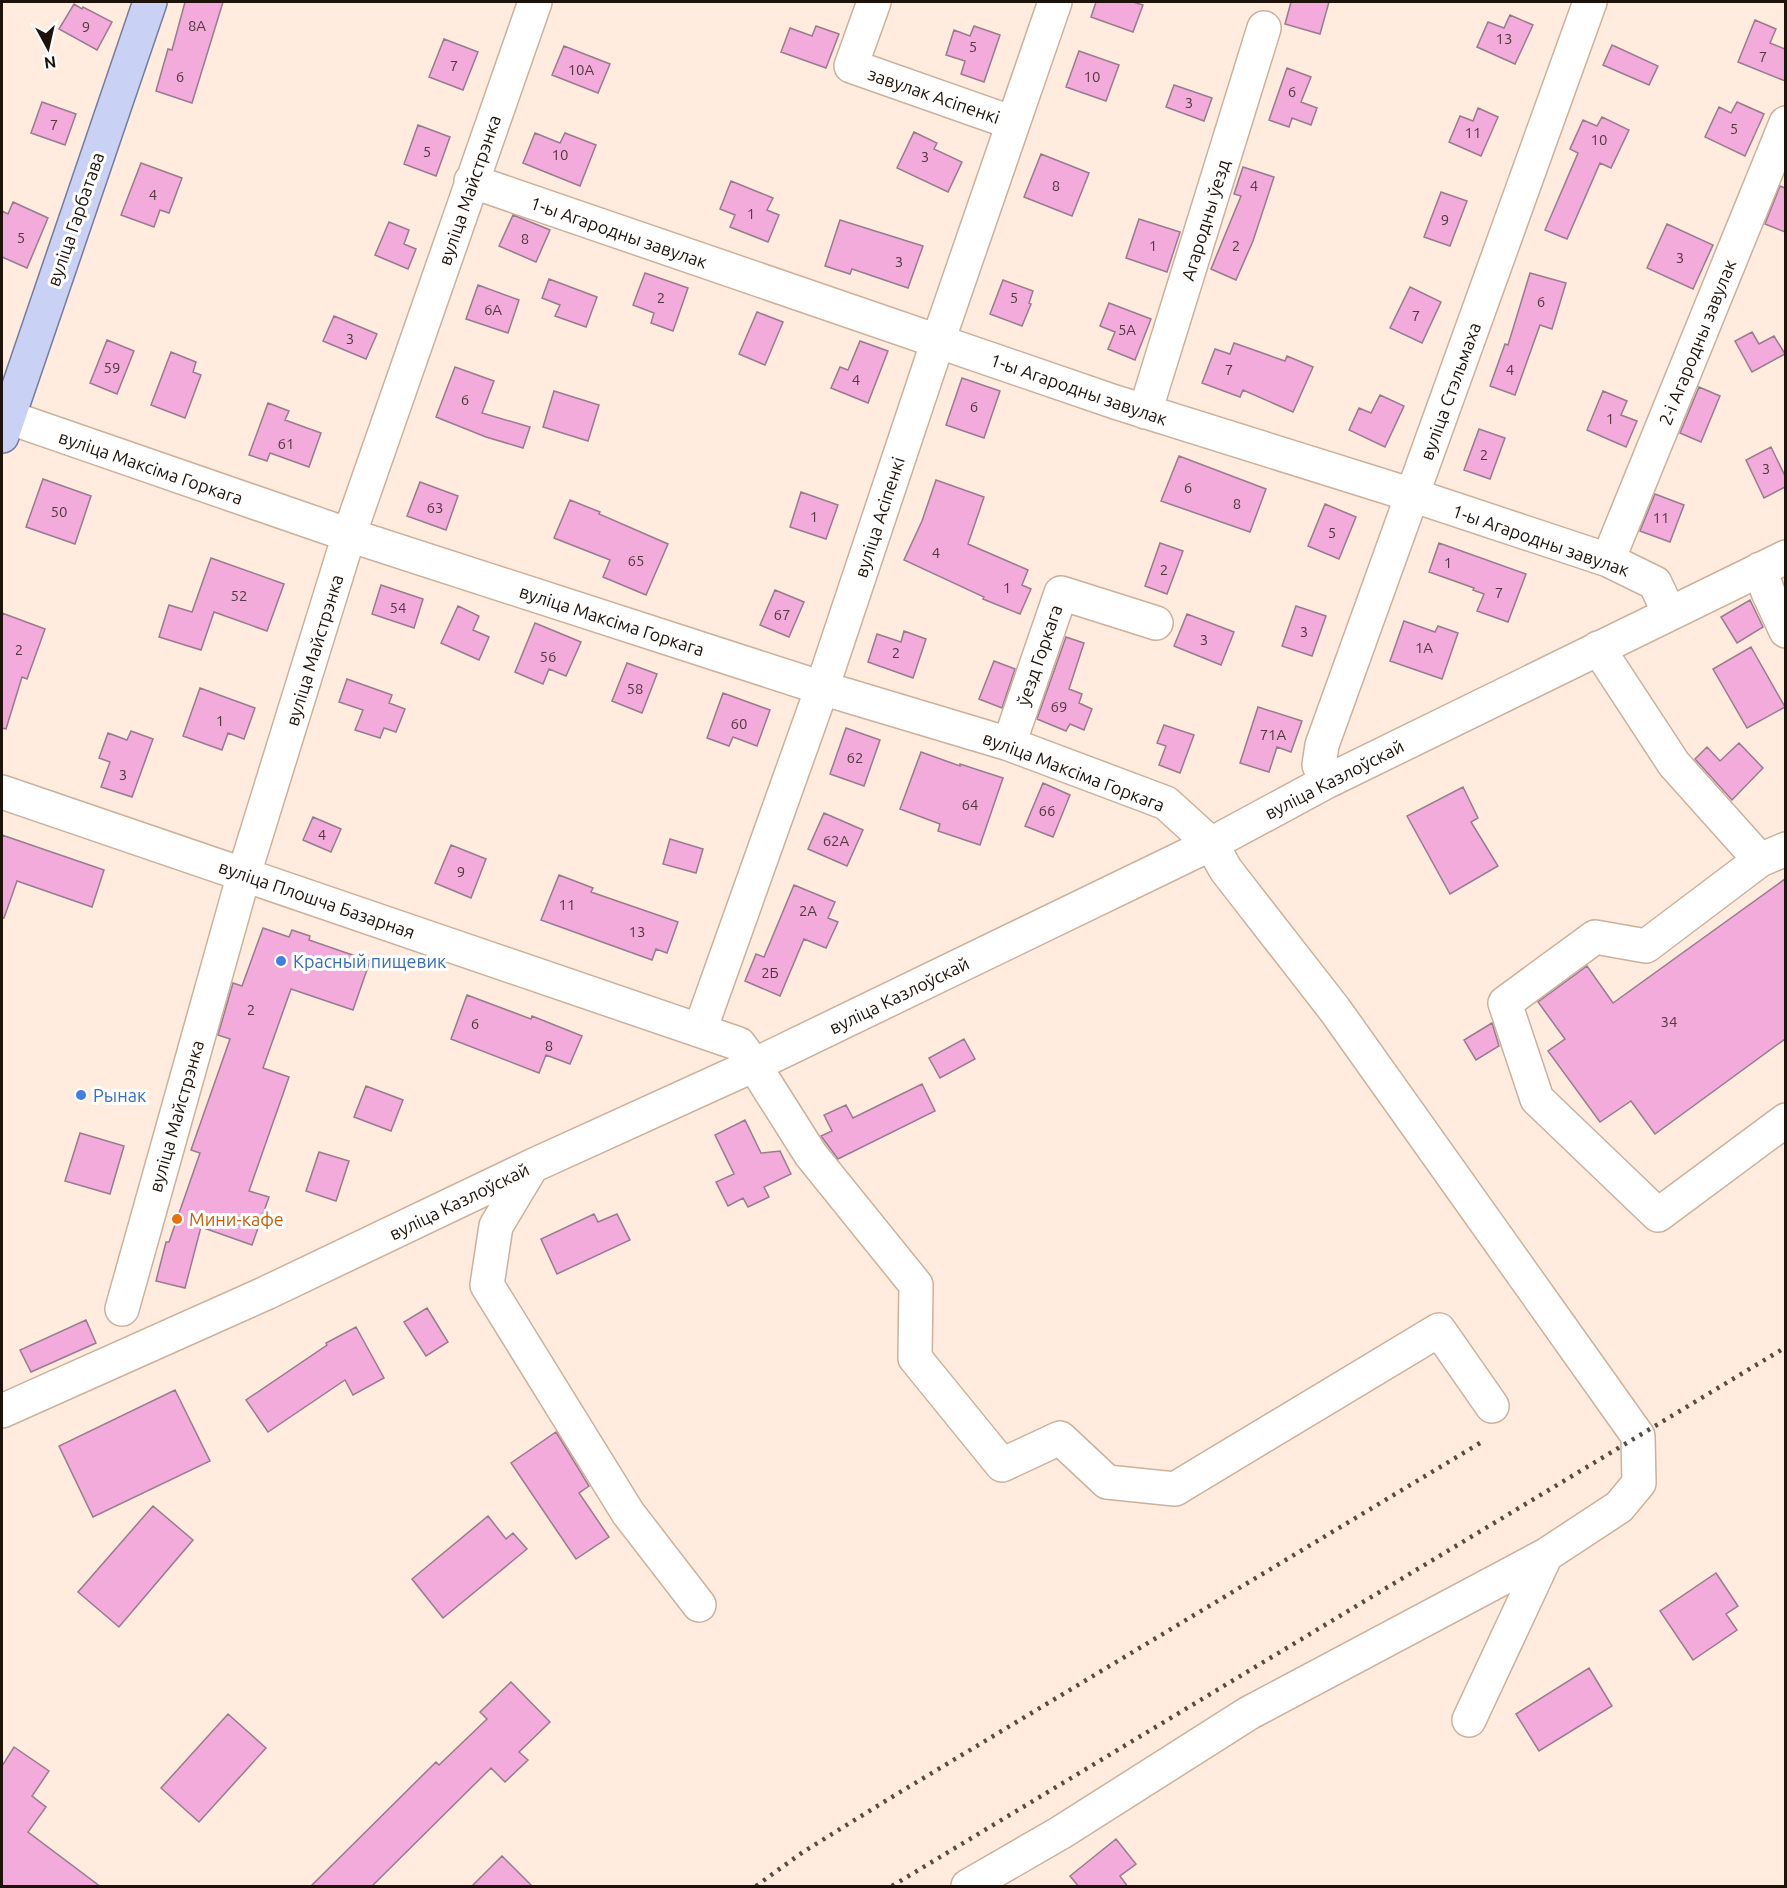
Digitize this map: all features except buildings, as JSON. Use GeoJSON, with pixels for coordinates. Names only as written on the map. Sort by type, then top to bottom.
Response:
{"type":"FeatureCollection","features":[{"type":"Feature","properties":{"kind":"main road","name":"вуліца Гарбатава"},"geometry":{"type":"LineString","coordinates":[[3,423],[150,2]]}},
{"type":"Feature","properties":{"kind":"street","name":"вуліца Майстрэнка"},"geometry":{"type":"LineString","coordinates":[[122,1309],[244,874],[349,535],[535,2]]}},
{"type":"Feature","properties":{"kind":"street","name":"завулак Асіпенкі"},"geometry":{"type":"LineString","coordinates":[[874,2],[851,66],[1013,123]]}},
{"type":"Feature","properties":{"kind":"street","name":"вуліца Асіпенкі"},"geometry":{"type":"LineString","coordinates":[[700,1030],[822,688],[1055,2]]}},
{"type":"Feature","properties":{"kind":"street","name":"вуліца Стэльмаха"},"geometry":{"type":"LineString","coordinates":[[1326,782],[1319,765],[1322,745],[1590,2]]}},
{"type":"Feature","properties":{"kind":"street","name":"Агародны ўезд"},"geometry":{"type":"LineString","coordinates":[[1145,412],[1264,28]]}},
{"type":"Feature","properties":{"kind":"street","name":"2-і Агародны завулак"},"geometry":{"type":"LineString","coordinates":[[1608,560],[1785,123]]}},
{"type":"Feature","properties":{"kind":"street","name":"1-ы Агародны завулак"},"geometry":{"type":"LineString","coordinates":[[471,181],[1145,412],[1412,495],[1608,560],[1655,583],[1669,613]]}},
{"type":"Feature","properties":{"kind":"street","name":"вуліца Максіма Горкага"},"geometry":{"type":"LineString","coordinates":[[3,423],[822,688],[1009,744],[1166,803],[1211,844],[1226,870],[1335,1010],[1638,1436],[1639,1483],[1619,1507],[1546,1555],[1249,1713],[1060,1833],[968,1887]]}},
{"type":"Feature","properties":{"kind":"street","name":"вуліца Казлоўскай"},"geometry":{"type":"LineString","coordinates":[[2,1411],[266,1293],[532,1166],[754,1065],[1211,844],[1326,782],[1773,563]]}},
{"type":"Feature","properties":{"kind":"street"},"geometry":{"type":"LineString","coordinates":[[1773,563],[1768,592],[1785,631]]}},
{"type":"Feature","properties":{"kind":"street","name":"ўезд Горкага"},"geometry":{"type":"LineString","coordinates":[[1009,744],[1061,593],[1156,623]]}},
{"type":"Feature","properties":{"kind":"street"},"geometry":{"type":"LineString","coordinates":[[1598,648],[1674,764],[1773,855],[1646,946],[1595,937],[1505,1003],[1537,1099],[1658,1215],[1785,1120]]}},
{"type":"Feature","properties":{"kind":"street","name":"вуліца Плошча Базарная"},"geometry":{"type":"LineString","coordinates":[[2,792],[739,1044],[811,1155],[916,1285],[915,1358],[1002,1465],[1060,1438],[1107,1482],[1175,1489],[1439,1330],[1492,1406]]}},
{"type":"Feature","properties":{"kind":"street"},"geometry":{"type":"LineString","coordinates":[[532,1166],[496,1226],[487,1285],[628,1513],[699,1605]]}},
{"type":"Feature","properties":{"kind":"street"},"geometry":{"type":"LineString","coordinates":[[1469,1720],[1546,1555]]}},
{"type":"Feature","properties":{"kind":"railway"},"geometry":{"type":"LineString","coordinates":[[892,1886],[1786,1347]]}},
{"type":"Feature","properties":{"kind":"railway"},"geometry":{"type":"LineString","coordinates":[[756,1886],[803,1852],[887,1800],[1485,1440]]}},
{"type":"Feature","properties":{"kind":"place","name":"Красный пищевик"},"geometry":{"type":"Point","coordinates":[281,961]}},
{"type":"Feature","properties":{"kind":"place","name":"Рынак"},"geometry":{"type":"Point","coordinates":[81,1095]}},
{"type":"Feature","properties":{"kind":"place","name":"Мини-кафе"},"geometry":{"type":"Point","coordinates":[177,1219]}}]}
